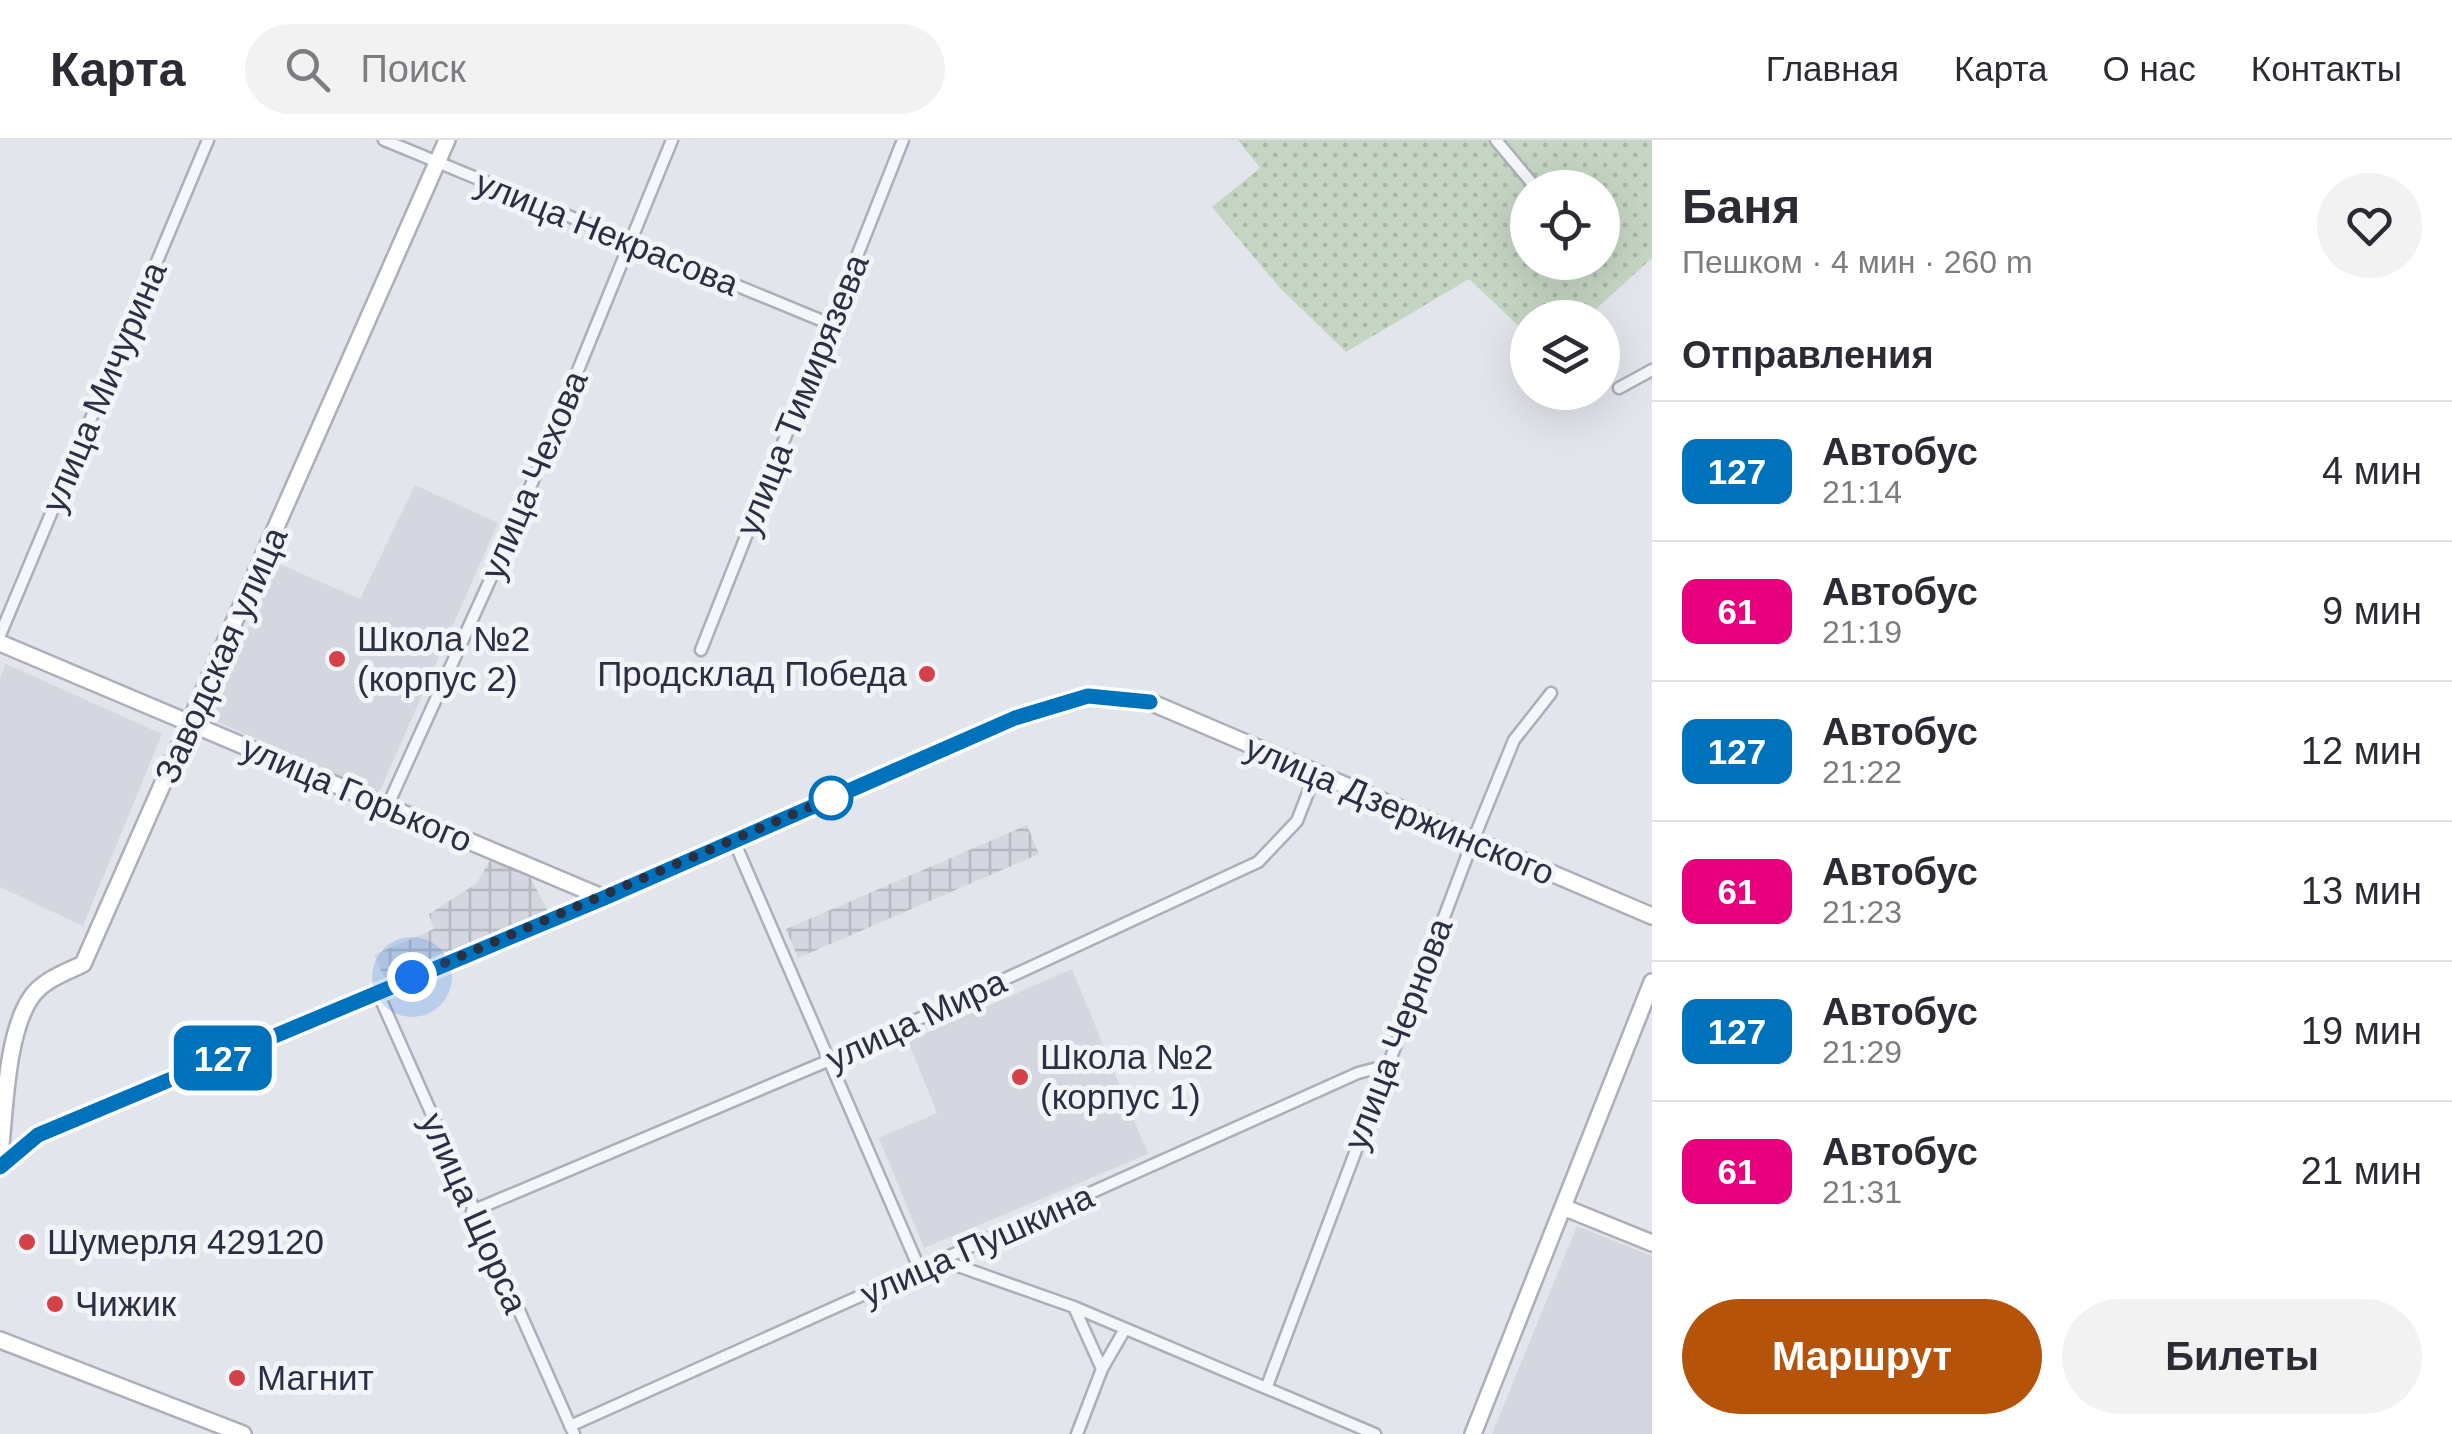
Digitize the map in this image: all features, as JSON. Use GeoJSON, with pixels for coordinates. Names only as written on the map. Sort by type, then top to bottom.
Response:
{"type":"FeatureCollection","features":[{"type":"Feature","properties":{"kind":"street","name":"улица Мичурина"},"geometry":{"type":"LineString","coordinates":[[0,635],[208,140]]}},
{"type":"Feature","properties":{"kind":"street","name":"улица Некрасова"},"geometry":{"type":"LineString","coordinates":[[384,140],[830,324]]}},
{"type":"Feature","properties":{"kind":"street","name":"Заводская улица"},"geometry":{"type":"LineString","coordinates":[[0,1155],[17,1032],[30,998],[48,981],[82,964],[447,140]]}},
{"type":"Feature","properties":{"kind":"street","name":"улица Чехова"},"geometry":{"type":"LineString","coordinates":[[387,807],[514,527],[672,140]]}},
{"type":"Feature","properties":{"kind":"street","name":"улица Тимирязева"},"geometry":{"type":"LineString","coordinates":[[702,650],[903,140]]}},
{"type":"Feature","properties":{"kind":"street"},"geometry":{"type":"LineString","coordinates":[[1496,140],[1521,170]]}},
{"type":"Feature","properties":{"kind":"street"},"geometry":{"type":"LineString","coordinates":[[1620,387],[1652,370]]}},
{"type":"Feature","properties":{"kind":"street","name":"улица Горького"},"geometry":{"type":"LineString","coordinates":[[0,643],[604,898]]}},
{"type":"Feature","properties":{"kind":"street","name":"улица Чернова"},"geometry":{"type":"LineString","coordinates":[[1267,1386],[1385,1066],[1514,740],[1551,693]]}},
{"type":"Feature","properties":{"kind":"street","name":"улица Дзержинского"},"geometry":{"type":"LineString","coordinates":[[0,1167],[38,1135],[604,898],[1015,718],[1088,696],[1150,702],[1472,843],[1652,916]]}},
{"type":"Feature","properties":{"kind":"street","name":"улица Мира"},"geometry":{"type":"LineString","coordinates":[[472,1211],[830,1060],[1258,862],[1297,821],[1315,775]]}},
{"type":"Feature","properties":{"kind":"street"},"geometry":{"type":"LineString","coordinates":[[734,842],[920,1270]]}},
{"type":"Feature","properties":{"kind":"street"},"geometry":{"type":"LineString","coordinates":[[1473,1434],[1652,982]]}},
{"type":"Feature","properties":{"kind":"street","name":"улица Щорса"},"geometry":{"type":"LineString","coordinates":[[377,991],[572,1430]]}},
{"type":"Feature","properties":{"kind":"street","name":"улица Пушкина"},"geometry":{"type":"LineString","coordinates":[[572,1430],[1358,1073],[1385,1066]]}},
{"type":"Feature","properties":{"kind":"street"},"geometry":{"type":"LineString","coordinates":[[1562,1207],[1652,1243]]}},
{"type":"Feature","properties":{"kind":"street"},"geometry":{"type":"LineString","coordinates":[[944,1261],[1125,1328],[1375,1434]]}},
{"type":"Feature","properties":{"kind":"street"},"geometry":{"type":"LineString","coordinates":[[1074,1308],[1102,1369]]}},
{"type":"Feature","properties":{"kind":"street"},"geometry":{"type":"LineString","coordinates":[[1077,1434],[1102,1369],[1125,1328]]}},
{"type":"Feature","properties":{"kind":"street"},"geometry":{"type":"LineString","coordinates":[[0,1340],[244,1434]]}},
{"type":"Feature","properties":{"kind":"shaded area","name":"Школа №2 (корпус 2)"},"geometry":{"type":"Polygon","coordinates":[[[415,485],[498,523],[379,793],[209,718],[277,563],[360,599],[415,485]]]}},
{"type":"Feature","properties":{"kind":"shaded area"},"geometry":{"type":"Polygon","coordinates":[[[6,664],[162,734],[83,926],[0,887],[0,678],[6,664]]]}},
{"type":"Feature","properties":{"kind":"shaded area"},"geometry":{"type":"Polygon","coordinates":[[[1027,825],[1039,854],[798,958],[786,929],[1027,825]]]}},
{"type":"Feature","properties":{"kind":"shaded area"},"geometry":{"type":"Polygon","coordinates":[[[492,857],[529,875],[549,913],[385,979],[374,955],[434,929],[429,914],[476,884],[492,857]]]}},
{"type":"Feature","properties":{"kind":"shaded area","name":"Школа №2 (корпус 1)"},"geometry":{"type":"Polygon","coordinates":[[[1072,969],[1148,1154],[924,1248],[879,1138],[937,1113],[908,1041],[1072,969]]]}},
{"type":"Feature","properties":{"kind":"shaded area"},"geometry":{"type":"Polygon","coordinates":[[[1577,1226],[1652,1256],[1652,1434],[1492,1434],[1577,1226]]]}},
{"type":"Feature","properties":{"kind":"green space"},"geometry":{"type":"Polygon","coordinates":[[[1238,140],[1652,140],[1652,258],[1606,300],[1510,300],[1510,318],[1469,279],[1346,352],[1279,287],[1212,207],[1260,168],[1238,140]]]}},
{"type":"Feature","properties":{"kind":"bus line","name":"127"},"geometry":{"type":"LineString","coordinates":[[0,1167],[38,1135],[604,898],[1015,718],[1088,696],[1150,702]]}},
{"type":"Feature","properties":{"kind":"place","name":"Школа №2 (корпус 2)"},"geometry":{"type":"Point","coordinates":[337,659]}},
{"type":"Feature","properties":{"kind":"place","name":"Продсклад Победа"},"geometry":{"type":"Point","coordinates":[927,674]}},
{"type":"Feature","properties":{"kind":"place","name":"Школа №2 (корпус 1)"},"geometry":{"type":"Point","coordinates":[1020,1077]}},
{"type":"Feature","properties":{"kind":"place","name":"Шумерля 429120"},"geometry":{"type":"Point","coordinates":[27,1242]}},
{"type":"Feature","properties":{"kind":"place","name":"Чижик"},"geometry":{"type":"Point","coordinates":[55,1304]}},
{"type":"Feature","properties":{"kind":"place","name":"Магнит"},"geometry":{"type":"Point","coordinates":[237,1378]}},
{"type":"Feature","properties":{"kind":"route"},"geometry":{"type":"LineString","coordinates":[[412,977],[831,798]]}}]}
